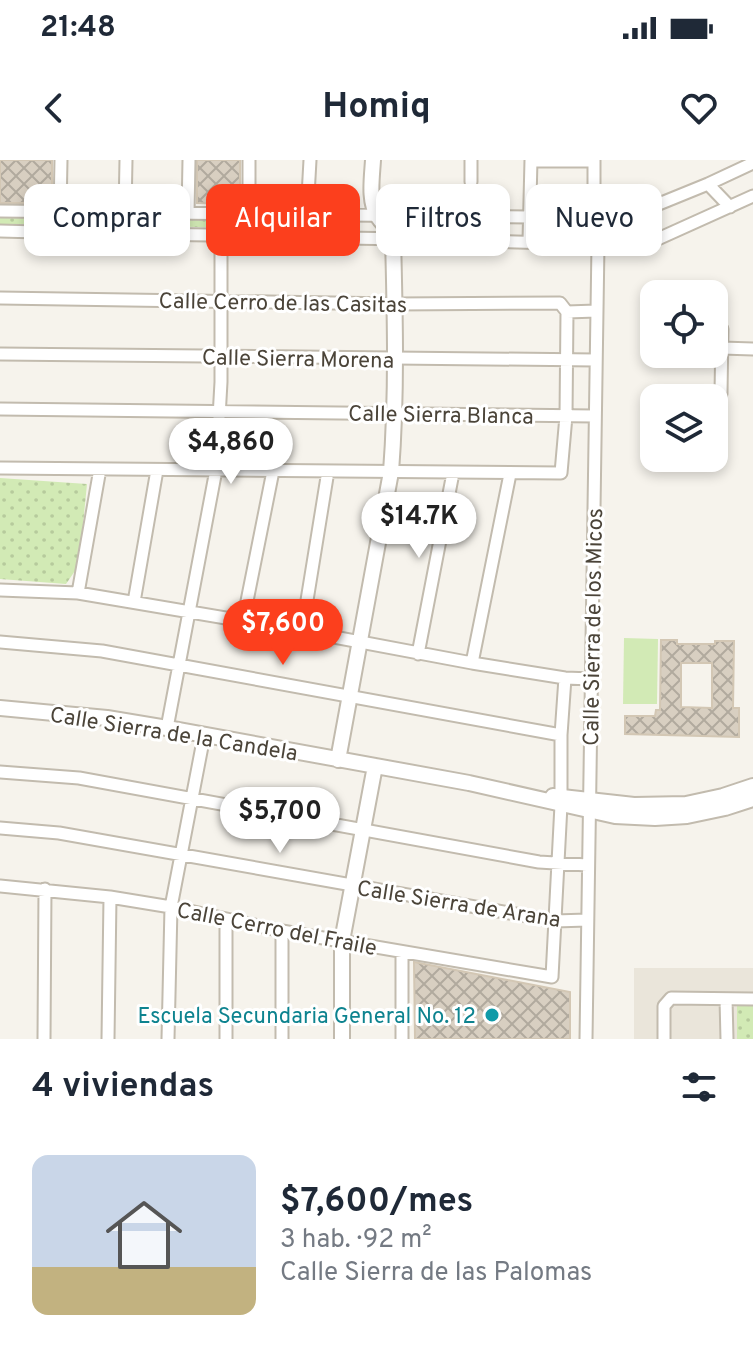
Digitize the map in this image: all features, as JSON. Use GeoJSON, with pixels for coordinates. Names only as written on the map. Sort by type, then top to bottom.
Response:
{"type":"FeatureCollection","features":[{"type":"Feature","properties":{"kind":"street"},"geometry":{"type":"LineString","coordinates":[[61,160],[61,184]]}},
{"type":"Feature","properties":{"kind":"street"},"geometry":{"type":"LineString","coordinates":[[126,160],[126,184]]}},
{"type":"Feature","properties":{"kind":"street"},"geometry":{"type":"LineString","coordinates":[[189,160],[189,184]]}},
{"type":"Feature","properties":{"kind":"street"},"geometry":{"type":"LineString","coordinates":[[249,160],[249,184]]}},
{"type":"Feature","properties":{"kind":"street"},"geometry":{"type":"LineString","coordinates":[[309,184],[310,160]]}},
{"type":"Feature","properties":{"kind":"street"},"geometry":{"type":"LineString","coordinates":[[373,160],[372,190],[376,212]]}},
{"type":"Feature","properties":{"kind":"street"},"geometry":{"type":"LineString","coordinates":[[471,160],[471,182]]}},
{"type":"Feature","properties":{"kind":"street"},"geometry":{"type":"LineString","coordinates":[[530,184],[531,160],[594,161]]}},
{"type":"Feature","properties":{"kind":"street","name":"Calle Sierra de los Micos"},"geometry":{"type":"LineString","coordinates":[[594,161],[595,184]]}},
{"type":"Feature","properties":{"kind":"street"},"geometry":{"type":"LineString","coordinates":[[662,203],[753,163]]}},
{"type":"Feature","properties":{"kind":"street"},"geometry":{"type":"LineString","coordinates":[[708,184],[730,207]]}},
{"type":"Feature","properties":{"kind":"street"},"geometry":{"type":"LineString","coordinates":[[662,236],[753,196]]}},
{"type":"Feature","properties":{"kind":"street"},"geometry":{"type":"LineString","coordinates":[[0,211],[24,211]]}},
{"type":"Feature","properties":{"kind":"street"},"geometry":{"type":"LineString","coordinates":[[0,231],[206,236]]}},
{"type":"Feature","properties":{"kind":"street"},"geometry":{"type":"LineString","coordinates":[[167,728],[216,470],[221,412],[221,256]]}},
{"type":"Feature","properties":{"kind":"street"},"geometry":{"type":"LineString","coordinates":[[338,760],[391,472],[395,359],[394,256]]}},
{"type":"Feature","properties":{"kind":"street","name":"Calle Sierra de los Micos"},"geometry":{"type":"LineString","coordinates":[[586,1039],[598,256]]}},
{"type":"Feature","properties":{"kind":"street","name":"Calle Cerro de las Casitas"},"geometry":{"type":"LineString","coordinates":[[0,298],[395,304],[560,303],[566,309],[596,311]]}},
{"type":"Feature","properties":{"kind":"street"},"geometry":{"type":"LineString","coordinates":[[0,468],[561,473],[566,416],[566,309]]}},
{"type":"Feature","properties":{"kind":"street"},"geometry":{"type":"LineString","coordinates":[[728,348],[753,349]]}},
{"type":"Feature","properties":{"kind":"street","name":"Calle Sierra Morena"},"geometry":{"type":"LineString","coordinates":[[0,354],[595,360]]}},
{"type":"Feature","properties":{"kind":"street","name":"Calle Sierra Blanca"},"geometry":{"type":"LineString","coordinates":[[0,409],[594,416]]}},
{"type":"Feature","properties":{"kind":"street"},"geometry":{"type":"LineString","coordinates":[[78,593],[100,469]]}},
{"type":"Feature","properties":{"kind":"street"},"geometry":{"type":"LineString","coordinates":[[134,602],[157,470]]}},
{"type":"Feature","properties":{"kind":"street"},"geometry":{"type":"LineString","coordinates":[[243,621],[273,471]]}},
{"type":"Feature","properties":{"kind":"street"},"geometry":{"type":"LineString","coordinates":[[302,631],[328,471]]}},
{"type":"Feature","properties":{"kind":"street"},"geometry":{"type":"LineString","coordinates":[[418,654],[453,473]]}},
{"type":"Feature","properties":{"kind":"street"},"geometry":{"type":"LineString","coordinates":[[472,663],[510,474]]}},
{"type":"Feature","properties":{"kind":"street"},"geometry":{"type":"LineString","coordinates":[[0,590],[78,593],[418,654],[565,678],[592,679]]}},
{"type":"Feature","properties":{"kind":"street"},"geometry":{"type":"LineString","coordinates":[[0,642],[102,651],[561,735]]}},
{"type":"Feature","properties":{"kind":"street"},"geometry":{"type":"LineString","coordinates":[[555,921],[565,678]]}},
{"type":"Feature","properties":{"kind":"street","name":"Calle Sierra de la Candela"},"geometry":{"type":"LineString","coordinates":[[0,708],[107,718],[167,728],[588,806],[636,818],[687,810]]}},
{"type":"Feature","properties":{"kind":"street"},"geometry":{"type":"LineString","coordinates":[[168,1039],[171,907],[204,736]]}},
{"type":"Feature","properties":{"kind":"street"},"geometry":{"type":"LineString","coordinates":[[342,1039],[342,941],[375,766]]}},
{"type":"Feature","properties":{"kind":"street"},"geometry":{"type":"LineString","coordinates":[[0,772],[79,778],[539,862],[587,865]]}},
{"type":"Feature","properties":{"kind":"street"},"geometry":{"type":"LineString","coordinates":[[687,810],[753,786]]}},
{"type":"Feature","properties":{"kind":"street"},"geometry":{"type":"LineString","coordinates":[[687,810],[725,808],[753,799]]}},
{"type":"Feature","properties":{"kind":"street","name":"Calle Sierra de Arana"},"geometry":{"type":"LineString","coordinates":[[0,828],[59,833],[555,921],[587,920]]}},
{"type":"Feature","properties":{"kind":"street","name":"Calle Cerro del Fraile"},"geometry":{"type":"LineString","coordinates":[[0,886],[45,889],[171,907],[282,931],[552,977],[555,921]]}},
{"type":"Feature","properties":{"kind":"street"},"geometry":{"type":"LineString","coordinates":[[44,1039],[45,889]]}},
{"type":"Feature","properties":{"kind":"street"},"geometry":{"type":"LineString","coordinates":[[108,1039],[110,897]]}},
{"type":"Feature","properties":{"kind":"street"},"geometry":{"type":"LineString","coordinates":[[226,919],[226,1039]]}},
{"type":"Feature","properties":{"kind":"street"},"geometry":{"type":"LineString","coordinates":[[282,931],[282,1039]]}},
{"type":"Feature","properties":{"kind":"street"},"geometry":{"type":"LineString","coordinates":[[402,952],[402,1039]]}},
{"type":"Feature","properties":{"kind":"street"},"geometry":{"type":"LineString","coordinates":[[726,999],[727,1039]]}},
{"type":"Feature","properties":{"kind":"street"},"geometry":{"type":"LineString","coordinates":[[664,1039],[664,1006],[668,1000],[753,999]]}},
{"type":"Feature","properties":{"kind":"shaded area"},"geometry":{"type":"Polygon","coordinates":[[[634,968],[753,968],[753,1039],[634,1039],[634,968]]]}},
{"type":"Feature","properties":{"kind":"green space"},"geometry":{"type":"Polygon","coordinates":[[[0,216],[24,216],[24,224],[0,224],[0,216]]]}},
{"type":"Feature","properties":{"kind":"green space"},"geometry":{"type":"Polygon","coordinates":[[[190,219],[206,219],[206,227],[190,227],[190,219]]]}},
{"type":"Feature","properties":{"kind":"green space"},"geometry":{"type":"Polygon","coordinates":[[[0,478],[87,484],[79,565],[66,584],[0,579],[0,478]]]}},
{"type":"Feature","properties":{"kind":"green space"},"geometry":{"type":"Polygon","coordinates":[[[624,638],[658,639],[657,704],[623,704],[624,638]]]}},
{"type":"Feature","properties":{"kind":"green space"},"geometry":{"type":"Polygon","coordinates":[[[753,1002],[753,1039],[737,1039],[737,1003],[753,1002]]]}},
{"type":"Feature","properties":{"kind":"building"},"geometry":{"type":"Polygon","coordinates":[[[0,160],[52,160],[52,184],[24,184],[24,203],[0,203],[0,160]]]}},
{"type":"Feature","properties":{"kind":"building"},"geometry":{"type":"Polygon","coordinates":[[[197,160],[240,160],[240,184],[206,184],[206,203],[197,203],[197,160]]]}},
{"type":"Feature","properties":{"kind":"building"},"geometry":{"type":"Polygon","coordinates":[[[661,640],[677,640],[677,644],[734,641],[733,708],[739,708],[739,737],[625,734],[625,716],[655,716],[656,710],[660,710],[661,640]],[[681,663],[681,707],[712,708],[712,663],[681,663]]]}},
{"type":"Feature","properties":{"kind":"building","name":"Escuela Secundaria General No. 12"},"geometry":{"type":"Polygon","coordinates":[[[414,962],[570,992],[570,1039],[415,1039],[414,962]]]}},
{"type":"Feature","properties":{"kind":"place","name":"Escuela Secundaria General No. 12"},"geometry":{"type":"Point","coordinates":[492,1015]}}]}
